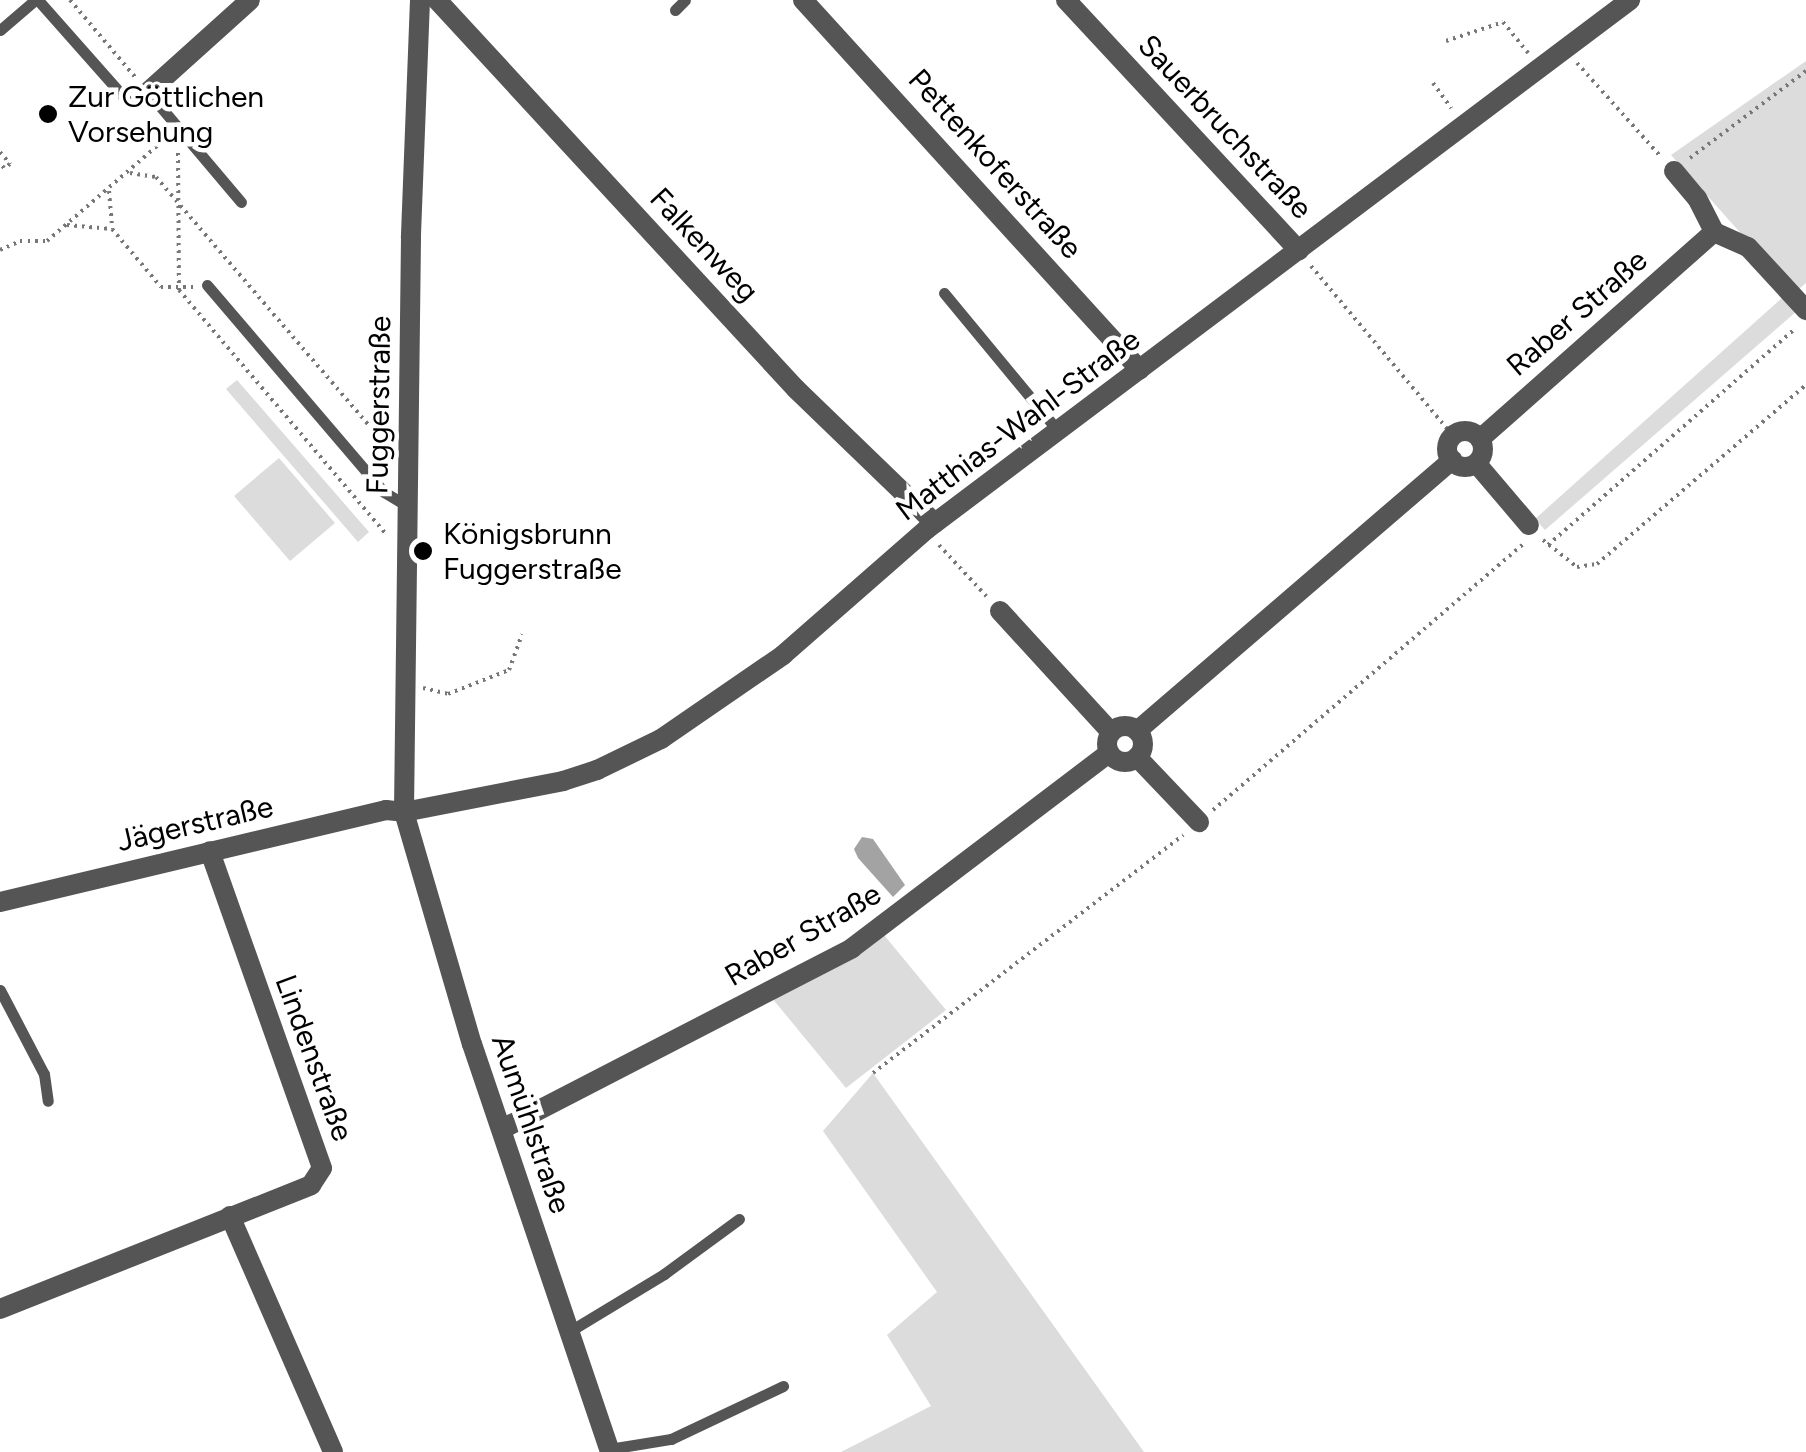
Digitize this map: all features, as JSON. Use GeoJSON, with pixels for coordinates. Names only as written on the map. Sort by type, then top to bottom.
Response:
{"type":"FeatureCollection","features":[{"type":"Feature","properties":{"kind":"street"},"geometry":{"type":"LineString","coordinates":[[148,92],[250,0]]}},
{"type":"Feature","properties":{"kind":"street","name":"Fuggerstraße"},"geometry":{"type":"LineString","coordinates":[[404,812],[407,506],[420,0]]}},
{"type":"Feature","properties":{"kind":"street","name":"Falkenweg"},"geometry":{"type":"LineString","coordinates":[[437,0],[796,389],[931,526]]}},
{"type":"Feature","properties":{"kind":"street","name":"Pettenkoferstraße"},"geometry":{"type":"LineString","coordinates":[[803,0],[1140,370]]}},
{"type":"Feature","properties":{"kind":"street","name":"Sauerbruchstraße"},"geometry":{"type":"LineString","coordinates":[[1066,0],[1298,251]]}},
{"type":"Feature","properties":{"kind":"street","name":"Matthias-Wahl-Straße"},"geometry":{"type":"LineString","coordinates":[[404,812],[562,781],[661,739],[783,655],[931,526],[1630,0]]}},
{"type":"Feature","properties":{"kind":"street"},"geometry":{"type":"LineString","coordinates":[[1674,171],[1697,198],[1714,232],[1748,248],[1806,310]]}},
{"type":"Feature","properties":{"kind":"street","name":"Raber Straße"},"geometry":{"type":"LineString","coordinates":[[1480,439],[1714,232]]}},
{"type":"Feature","properties":{"kind":"street"},"geometry":{"type":"LineString","coordinates":[[1468,432],[1480,439],[1483,453],[1477,464],[1465,468],[1452,460],[1448,448],[1453,436],[1468,432]]}},
{"type":"Feature","properties":{"kind":"street"},"geometry":{"type":"LineString","coordinates":[[1137,731],[1452,460]]}},
{"type":"Feature","properties":{"kind":"street"},"geometry":{"type":"LineString","coordinates":[[1477,464],[1529,524]]}},
{"type":"Feature","properties":{"kind":"street"},"geometry":{"type":"LineString","coordinates":[[1000,612],[1124,762],[1137,757]]}},
{"type":"Feature","properties":{"kind":"street"},"geometry":{"type":"LineString","coordinates":[[1110,743],[1127,726],[1137,731],[1142,742],[1137,757]]}},
{"type":"Feature","properties":{"kind":"street","name":"Raber Straße"},"geometry":{"type":"LineString","coordinates":[[502,1129],[852,948],[1110,743]]}},
{"type":"Feature","properties":{"kind":"street"},"geometry":{"type":"LineString","coordinates":[[1137,757],[1199,822]]}},
{"type":"Feature","properties":{"kind":"street","name":"Jägerstraße"},"geometry":{"type":"LineString","coordinates":[[0,902],[386,810],[404,812]]}},
{"type":"Feature","properties":{"kind":"street","name":"Aumühlstraße"},"geometry":{"type":"LineString","coordinates":[[404,812],[432,914],[609,1450]]}},
{"type":"Feature","properties":{"kind":"street","name":"Lindenstraße"},"geometry":{"type":"LineString","coordinates":[[210,851],[322,1168],[311,1185],[230,1216]]}},
{"type":"Feature","properties":{"kind":"street"},"geometry":{"type":"LineString","coordinates":[[0,1309],[230,1216],[331,1447],[308,1452]]}},
{"type":"Feature","properties":{"kind":"lane"},"geometry":{"type":"LineString","coordinates":[[0,30],[36,0],[131,106],[148,92],[241,202]]}},
{"type":"Feature","properties":{"kind":"lane"},"geometry":{"type":"LineString","coordinates":[[675,10],[685,0]]}},
{"type":"Feature","properties":{"kind":"lane"},"geometry":{"type":"LineString","coordinates":[[207,285],[384,492],[407,506]]}},
{"type":"Feature","properties":{"kind":"lane"},"geometry":{"type":"LineString","coordinates":[[944,293],[1058,431]]}},
{"type":"Feature","properties":{"kind":"lane"},"geometry":{"type":"LineString","coordinates":[[0,990],[44,1074],[48,1101]]}},
{"type":"Feature","properties":{"kind":"lane"},"geometry":{"type":"LineString","coordinates":[[570,1331],[664,1274],[739,1219]]}},
{"type":"Feature","properties":{"kind":"lane"},"geometry":{"type":"LineString","coordinates":[[609,1450],[672,1439],[783,1386]]}},
{"type":"Feature","properties":{"kind":"path"},"geometry":{"type":"LineString","coordinates":[[70,0],[148,92]]}},
{"type":"Feature","properties":{"kind":"path"},"geometry":{"type":"LineString","coordinates":[[1446,40],[1503,22],[1539,67]]}},
{"type":"Feature","properties":{"kind":"path"},"geometry":{"type":"LineString","coordinates":[[1564,48],[1674,171],[1806,71]]}},
{"type":"Feature","properties":{"kind":"path"},"geometry":{"type":"LineString","coordinates":[[1434,83],[1463,125]]}},
{"type":"Feature","properties":{"kind":"path"},"geometry":{"type":"LineString","coordinates":[[0,250],[20,241],[47,241],[177,129]]}},
{"type":"Feature","properties":{"kind":"path"},"geometry":{"type":"LineString","coordinates":[[0,152],[10,164],[4,168],[0,163]]}},
{"type":"Feature","properties":{"kind":"path"},"geometry":{"type":"LineString","coordinates":[[130,173],[156,176],[380,442],[408,465]]}},
{"type":"Feature","properties":{"kind":"path"},"geometry":{"type":"LineString","coordinates":[[108,191],[112,229],[160,287],[180,290],[207,285]]}},
{"type":"Feature","properties":{"kind":"path"},"geometry":{"type":"LineString","coordinates":[[67,225],[112,229]]}},
{"type":"Feature","properties":{"kind":"path"},"geometry":{"type":"LineString","coordinates":[[1298,251],[1453,436]]}},
{"type":"Feature","properties":{"kind":"path"},"geometry":{"type":"LineString","coordinates":[[1548,545],[1806,319]]}},
{"type":"Feature","properties":{"kind":"path"},"geometry":{"type":"LineString","coordinates":[[1529,524],[1577,567],[1597,564],[1806,385]]}},
{"type":"Feature","properties":{"kind":"path"},"geometry":{"type":"LineString","coordinates":[[931,526],[1000,612]]}},
{"type":"Feature","properties":{"kind":"path"},"geometry":{"type":"LineString","coordinates":[[404,684],[448,694],[509,670],[522,634]]}},
{"type":"Feature","properties":{"kind":"shaded area"},"geometry":{"type":"Polygon","coordinates":[[[1806,61],[1806,283],[1794,293],[1671,155],[1806,61]]]}},
{"type":"Feature","properties":{"kind":"shaded area"},"geometry":{"type":"Polygon","coordinates":[[[1782,298],[1797,311],[1545,530],[1535,519],[1782,298]]]}},
{"type":"Feature","properties":{"kind":"shaded area"},"geometry":{"type":"Polygon","coordinates":[[[237,380],[369,532],[358,542],[226,389],[237,380]]]}},
{"type":"Feature","properties":{"kind":"shaded area"},"geometry":{"type":"Polygon","coordinates":[[[279,458],[335,523],[290,561],[234,496],[279,458]]]}},
{"type":"Feature","properties":{"kind":"shaded area"},"geometry":{"type":"Polygon","coordinates":[[[862,837],[873,839],[905,885],[893,897],[858,858],[854,849],[862,837]]]}},
{"type":"Feature","properties":{"kind":"shaded area"},"geometry":{"type":"Polygon","coordinates":[[[879,929],[946,1010],[846,1088],[767,992],[879,929]]]}},
{"type":"Feature","properties":{"kind":"shaded area"},"geometry":{"type":"Polygon","coordinates":[[[873,1073],[1144,1452],[841,1452],[931,1406],[887,1335],[937,1292],[823,1131],[873,1073]]]}},
{"type":"Feature","properties":{"kind":"place","name":"Zur Göttlichen Vorsehung"},"geometry":{"type":"Point","coordinates":[48,114]}},
{"type":"Feature","properties":{"kind":"place","name":"Königsbrunn Fuggerstraße"},"geometry":{"type":"Point","coordinates":[423,551]}}]}
